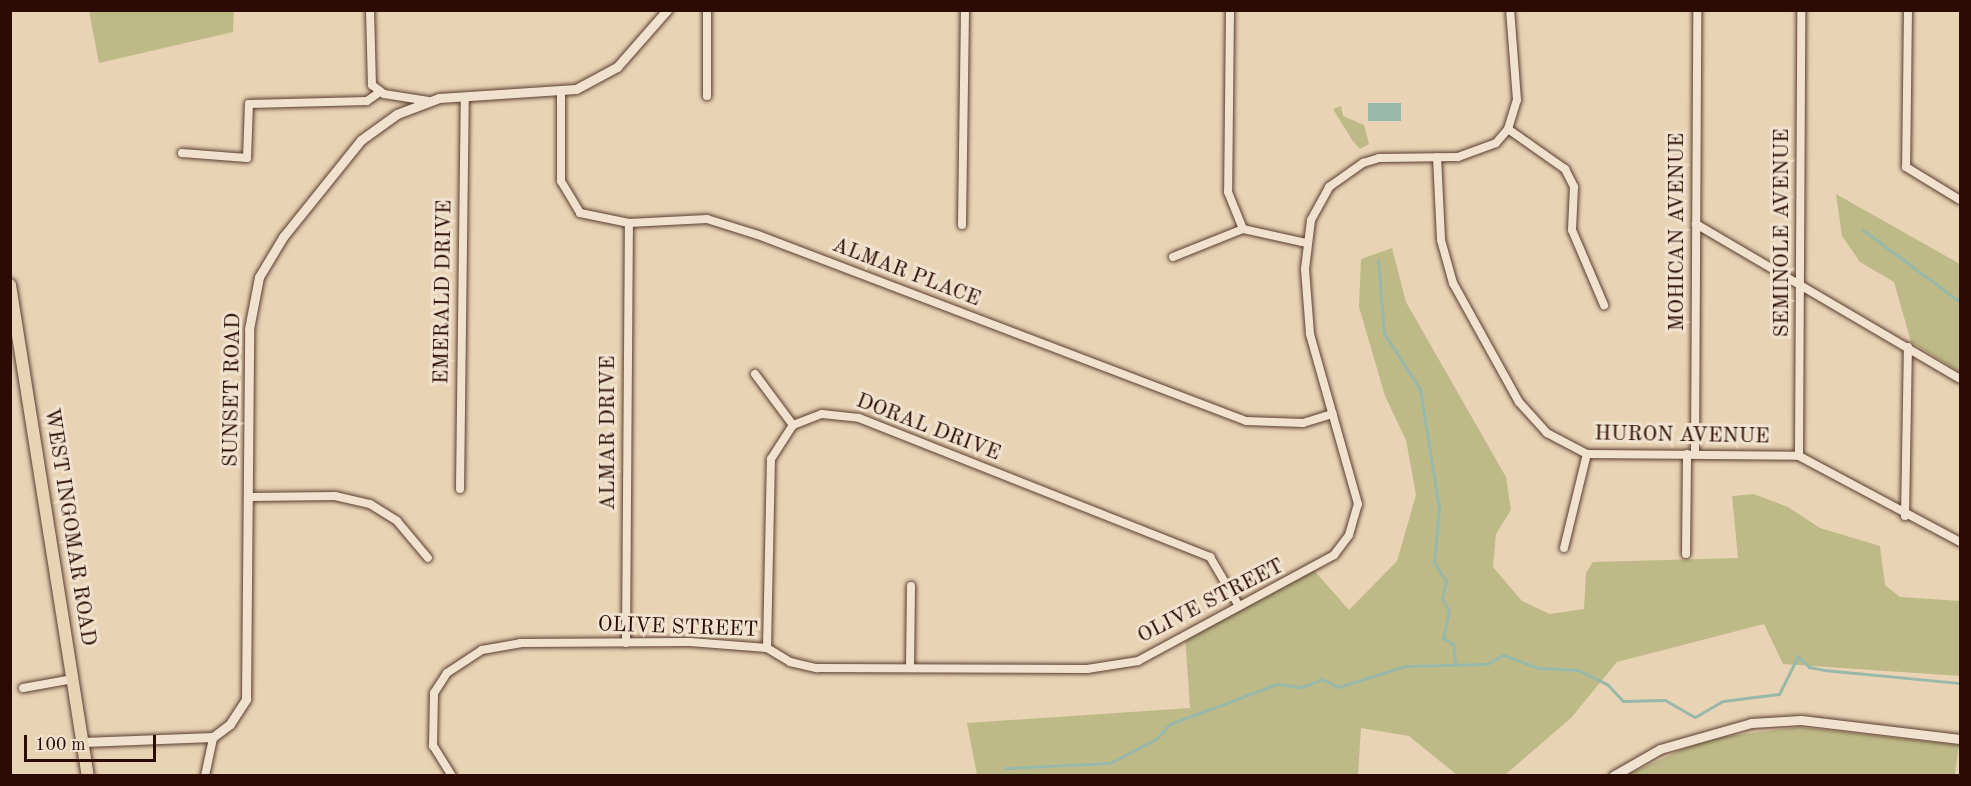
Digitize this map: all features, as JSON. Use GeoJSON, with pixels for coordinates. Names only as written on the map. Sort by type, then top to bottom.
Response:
{"type":"FeatureCollection","features":[{"type":"Feature","properties":{"kind":"main road","name":"WEST INGOMAR ROAD"},"geometry":{"type":"LineString","coordinates":[[10,285],[15,341],[88,776]]}},
{"type":"Feature","properties":{"kind":"street"},"geometry":{"type":"LineString","coordinates":[[370,10],[371,80],[380,92],[428,100]]}},
{"type":"Feature","properties":{"kind":"street","name":"SUNSET ROAD"},"geometry":{"type":"LineString","coordinates":[[213,737],[237,716],[249,690],[249,329],[260,277],[282,237],[362,140],[428,100],[561,93],[617,67],[667,10]]}},
{"type":"Feature","properties":{"kind":"street"},"geometry":{"type":"LineString","coordinates":[[707,10],[707,96]]}},
{"type":"Feature","properties":{"kind":"street"},"geometry":{"type":"LineString","coordinates":[[962,225],[965,10]]}},
{"type":"Feature","properties":{"kind":"street"},"geometry":{"type":"LineString","coordinates":[[1230,10],[1228,192],[1243,230]]}},
{"type":"Feature","properties":{"kind":"street"},"geometry":{"type":"LineString","coordinates":[[1510,10],[1517,100],[1508,129],[1565,169],[1574,187],[1572,230],[1604,305]]}},
{"type":"Feature","properties":{"kind":"street","name":"MOHICAN AVENUE"},"geometry":{"type":"LineString","coordinates":[[1686,554],[1691,454],[1696,224],[1697,10]]}},
{"type":"Feature","properties":{"kind":"street","name":"SEMINOLE AVENUE"},"geometry":{"type":"LineString","coordinates":[[1799,456],[1801,10]]}},
{"type":"Feature","properties":{"kind":"street"},"geometry":{"type":"LineString","coordinates":[[1908,10],[1906,167],[1960,200]]}},
{"type":"Feature","properties":{"kind":"street"},"geometry":{"type":"LineString","coordinates":[[182,153],[247,158],[249,104],[367,101],[380,92]]}},
{"type":"Feature","properties":{"kind":"street","name":"ALMAR PLACE"},"geometry":{"type":"LineString","coordinates":[[561,93],[561,181],[568,200],[580,213],[628,223],[707,219],[758,236],[1246,421],[1303,423],[1333,414]]}},
{"type":"Feature","properties":{"kind":"street","name":"EMERALD DRIVE"},"geometry":{"type":"LineString","coordinates":[[460,489],[465,97]]}},
{"type":"Feature","properties":{"kind":"street","name":"OLIVE STREET"},"geometry":{"type":"LineString","coordinates":[[452,776],[433,747],[434,693],[447,673],[482,650],[520,643],[626,643],[767,648],[790,662],[817,668],[1087,669],[1138,660],[1327,560],[1349,535],[1358,504],[1310,334],[1306,243],[1318,202],[1346,171],[1379,158],[1437,158],[1480,152],[1508,129]]}},
{"type":"Feature","properties":{"kind":"street","name":"HURON AVENUE"},"geometry":{"type":"LineString","coordinates":[[1437,158],[1441,240],[1453,283],[1532,420],[1587,454],[1799,456],[1905,516],[1960,542]]}},
{"type":"Feature","properties":{"kind":"street","name":"ALMAR DRIVE"},"geometry":{"type":"LineString","coordinates":[[626,643],[628,223]]}},
{"type":"Feature","properties":{"kind":"street"},"geometry":{"type":"LineString","coordinates":[[1696,224],[1960,379]]}},
{"type":"Feature","properties":{"kind":"street"},"geometry":{"type":"LineString","coordinates":[[1173,257],[1243,230],[1306,243]]}},
{"type":"Feature","properties":{"kind":"street"},"geometry":{"type":"LineString","coordinates":[[1905,516],[1908,347]]}},
{"type":"Feature","properties":{"kind":"street"},"geometry":{"type":"LineString","coordinates":[[755,374],[793,425],[771,459],[767,648]]}},
{"type":"Feature","properties":{"kind":"street","name":"DORAL DRIVE"},"geometry":{"type":"LineString","coordinates":[[793,425],[822,414],[859,418],[1210,557],[1239,606]]}},
{"type":"Feature","properties":{"kind":"street"},"geometry":{"type":"LineString","coordinates":[[1564,548],[1587,454]]}},
{"type":"Feature","properties":{"kind":"street"},"geometry":{"type":"LineString","coordinates":[[249,497],[334,496],[370,504],[397,521],[428,558]]}},
{"type":"Feature","properties":{"kind":"street"},"geometry":{"type":"LineString","coordinates":[[910,668],[911,586]]}},
{"type":"Feature","properties":{"kind":"street"},"geometry":{"type":"LineString","coordinates":[[23,688],[73,679]]}},
{"type":"Feature","properties":{"kind":"street"},"geometry":{"type":"LineString","coordinates":[[1613,776],[1660,749],[1751,723],[1801,720],[1960,739]]}},
{"type":"Feature","properties":{"kind":"street"},"geometry":{"type":"LineString","coordinates":[[83,742],[213,737],[206,776]]}},
{"type":"Feature","properties":{"kind":"shaded area"},"geometry":{"type":"Polygon","coordinates":[[[89,11],[234,11],[233,32],[99,63],[89,11]]]}},
{"type":"Feature","properties":{"kind":"shaded area"},"geometry":{"type":"Polygon","coordinates":[[[1368,103],[1401,103],[1401,121],[1368,121],[1368,103]]]}},
{"type":"Feature","properties":{"kind":"shaded area"},"geometry":{"type":"Polygon","coordinates":[[[1341,106],[1343,116],[1364,125],[1369,144],[1360,149],[1352,140],[1333,109],[1341,106]]]}},
{"type":"Feature","properties":{"kind":"shaded area"},"geometry":{"type":"Polygon","coordinates":[[[1836,194],[1960,264],[1960,372],[1911,342],[1894,282],[1860,262],[1842,236],[1836,194]]]}},
{"type":"Feature","properties":{"kind":"shaded area"},"geometry":{"type":"Polygon","coordinates":[[[1392,248],[1406,302],[1506,477],[1511,510],[1496,534],[1493,567],[1522,601],[1550,614],[1584,609],[1586,573],[1593,562],[1738,558],[1732,496],[1754,494],[1788,507],[1820,528],[1880,546],[1885,585],[1900,597],[1960,601],[1960,676],[1783,664],[1764,624],[1617,662],[1571,718],[1505,775],[1457,775],[1409,736],[1361,728],[1358,775],[977,775],[967,723],[1190,708],[1185,635],[1313,569],[1349,610],[1397,561],[1416,495],[1406,440],[1385,396],[1359,307],[1361,259],[1392,248]]]}},
{"type":"Feature","properties":{"kind":"shaded area"},"geometry":{"type":"Polygon","coordinates":[[[1799,727],[1959,745],[1955,775],[1625,776],[1705,739],[1799,727]]]}},
{"type":"Feature","properties":{"kind":"waterway"},"geometry":{"type":"LineString","coordinates":[[1863,230],[1960,302]]}},
{"type":"Feature","properties":{"kind":"waterway"},"geometry":{"type":"LineString","coordinates":[[1378,260],[1384,333],[1420,389],[1439,508],[1434,562],[1446,581],[1442,599],[1449,610],[1443,638],[1453,644],[1455,664]]}},
{"type":"Feature","properties":{"kind":"waterway"},"geometry":{"type":"LineString","coordinates":[[1005,768],[1110,763],[1156,739],[1170,724],[1277,684],[1303,687],[1322,679],[1338,687],[1406,666],[1487,664],[1503,655],[1539,668],[1578,670],[1607,684],[1623,701],[1665,700],[1695,717],[1723,701],[1779,694],[1798,656],[1809,667],[1824,670],[1960,683]]}}]}
